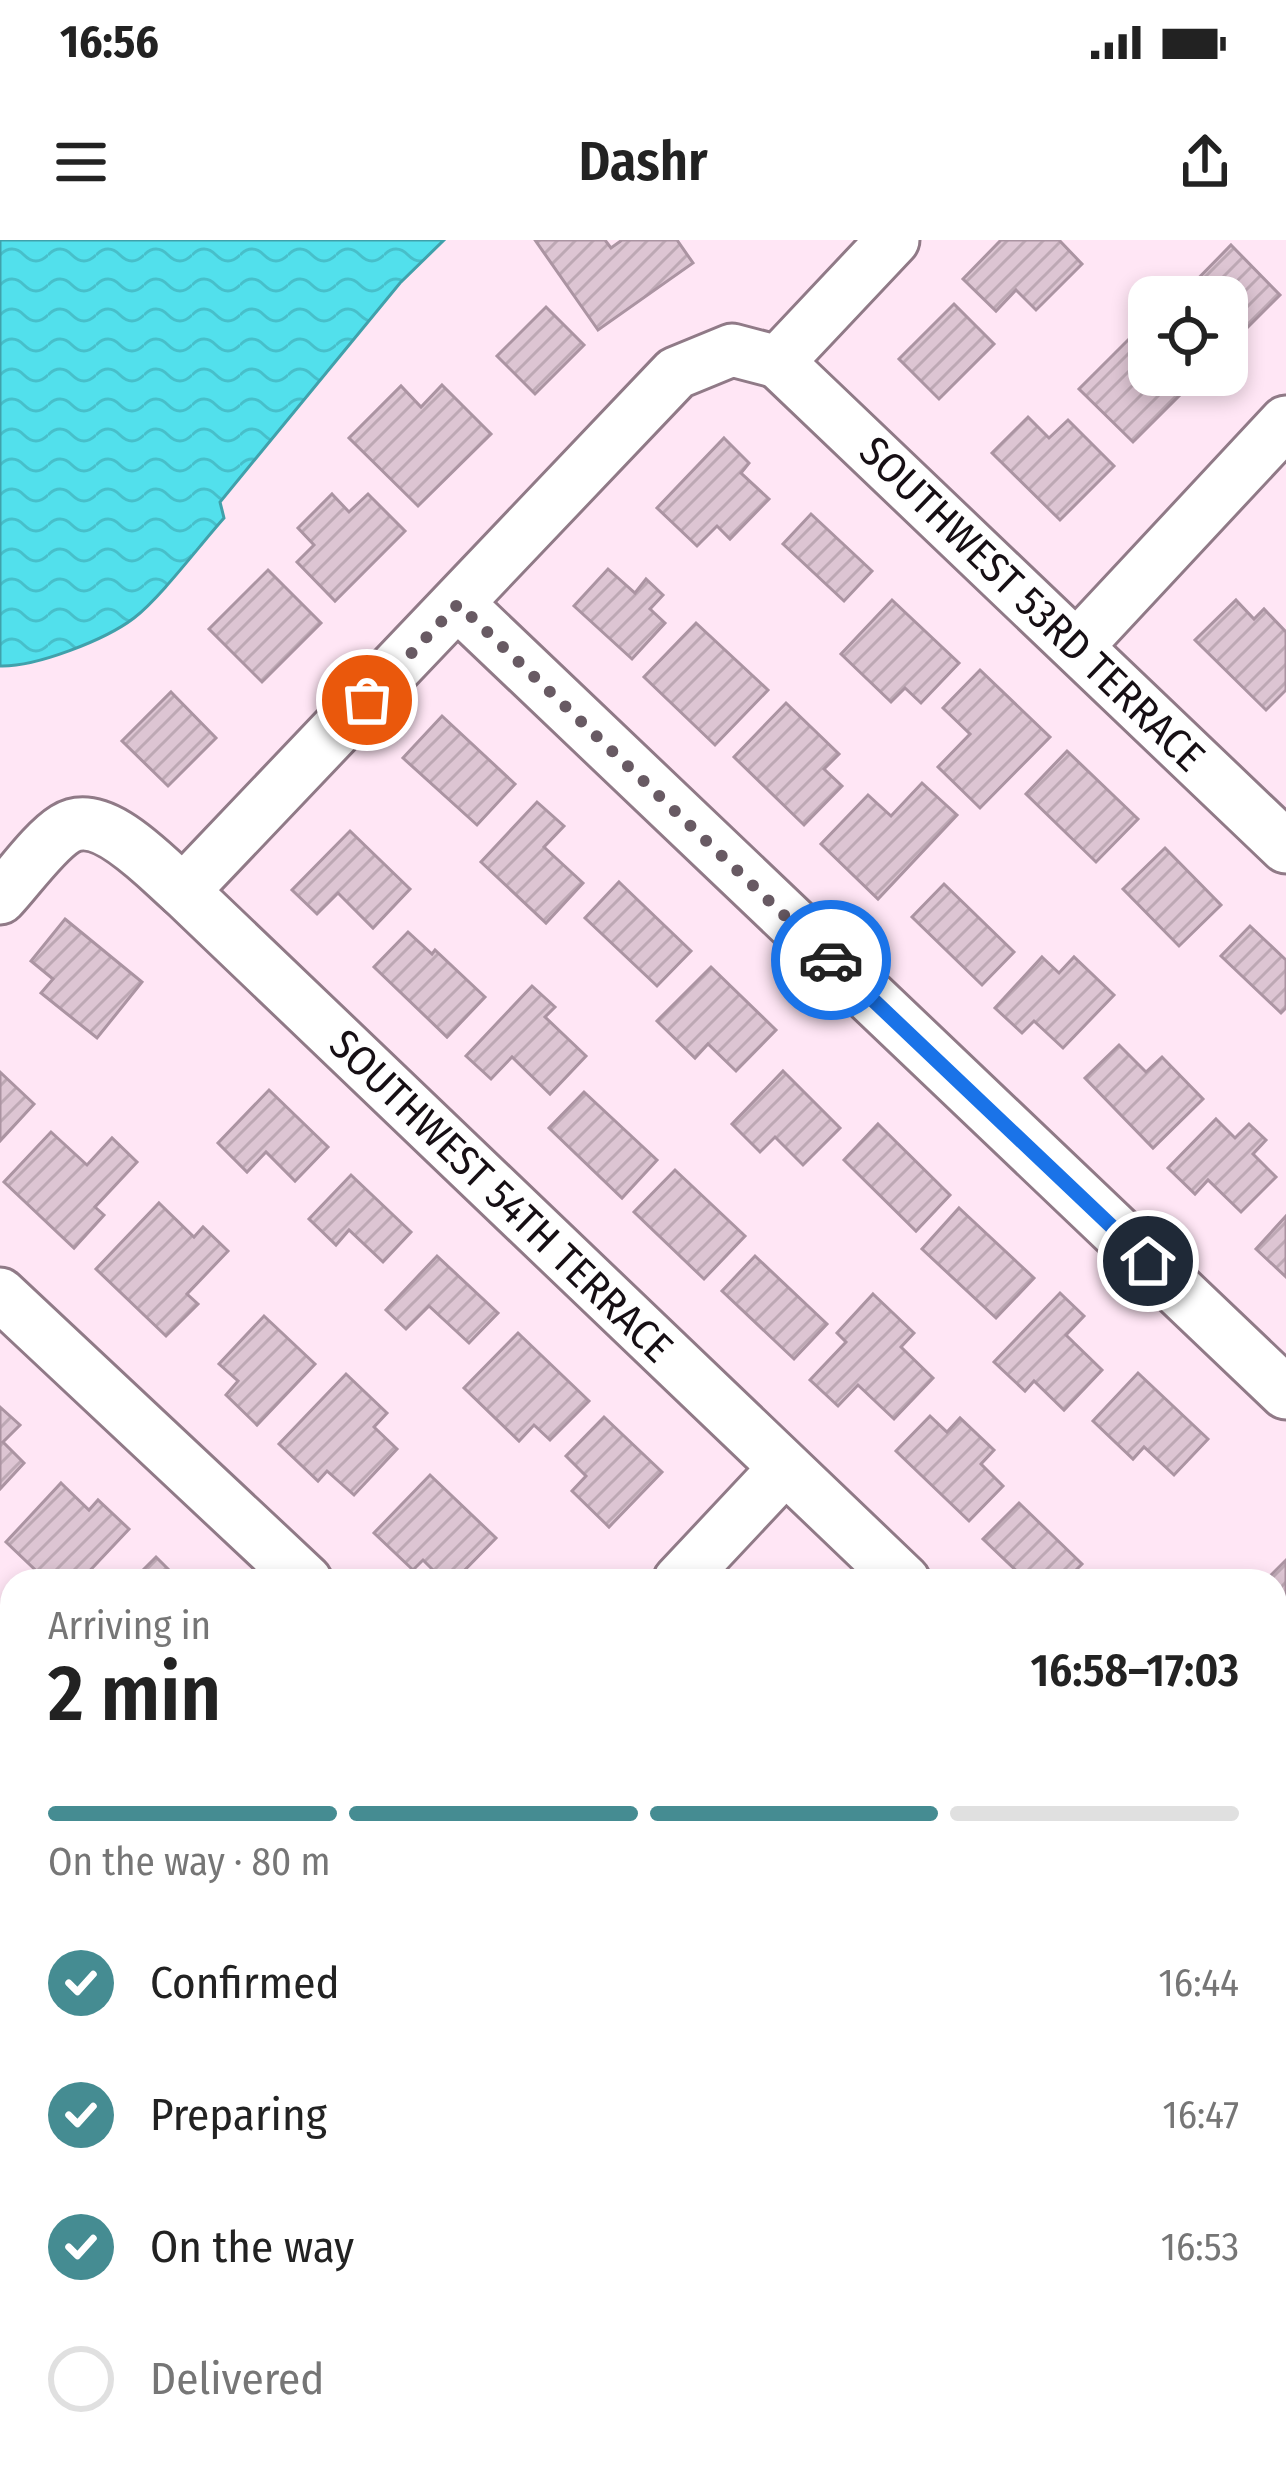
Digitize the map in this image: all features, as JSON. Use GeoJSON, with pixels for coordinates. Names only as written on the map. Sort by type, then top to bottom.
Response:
{"type":"FeatureCollection","features":[{"type":"Feature","properties":{"kind":"street"},"geometry":{"type":"LineString","coordinates":[[183,891],[676,373],[732,350],[778,362],[893,240]]}},
{"type":"Feature","properties":{"kind":"street","name":"SOUTHWEST 53RD TERRACE"},"geometry":{"type":"LineString","coordinates":[[778,362],[1286,847]]}},
{"type":"Feature","properties":{"kind":"street"},"geometry":{"type":"LineString","coordinates":[[1078,645],[1286,422]]}},
{"type":"Feature","properties":{"kind":"street"},"geometry":{"type":"LineString","coordinates":[[458,604],[1286,1393]]}},
{"type":"Feature","properties":{"kind":"street","name":"SOUTHWEST 54TH TERRACE"},"geometry":{"type":"LineString","coordinates":[[0,898],[66,829],[89,823],[112,831],[183,891],[891,1569]]}},
{"type":"Feature","properties":{"kind":"street"},"geometry":{"type":"LineString","coordinates":[[0,1294],[293,1569]]}},
{"type":"Feature","properties":{"kind":"street"},"geometry":{"type":"LineString","coordinates":[[691,1569],[785,1468]]}},
{"type":"Feature","properties":{"kind":"water"},"geometry":{"type":"Polygon","coordinates":[[[0,240],[444,240],[400,283],[220,502],[224,518],[145,609],[106,635],[70,651],[0,666],[0,240]]]}},
{"type":"Feature","properties":{"kind":"building"},"geometry":{"type":"Polygon","coordinates":[[[535,240],[605,240],[611,248],[622,240],[677,240],[693,263],[598,330],[535,240]]]}},
{"type":"Feature","properties":{"kind":"building"},"geometry":{"type":"Polygon","coordinates":[[[1001,240],[1059,240],[1082,264],[1036,310],[1016,290],[996,311],[963,279],[1001,240]]]}},
{"type":"Feature","properties":{"kind":"building"},"geometry":{"type":"Polygon","coordinates":[[[1231,245],[1280,295],[1248,327],[1248,276],[1201,276],[1231,245]]]}},
{"type":"Feature","properties":{"kind":"building"},"geometry":{"type":"Polygon","coordinates":[[[954,304],[994,344],[939,399],[899,359],[954,304]]]}},
{"type":"Feature","properties":{"kind":"building"},"geometry":{"type":"Polygon","coordinates":[[[546,307],[584,345],[535,394],[497,356],[546,307]]]}},
{"type":"Feature","properties":{"kind":"building"},"geometry":{"type":"Polygon","coordinates":[[[1128,340],[1128,396],[1179,396],[1133,442],[1079,389],[1128,340]]]}},
{"type":"Feature","properties":{"kind":"building"},"geometry":{"type":"Polygon","coordinates":[[[442,385],[491,434],[418,506],[349,438],[401,386],[421,407],[442,385]]]}},
{"type":"Feature","properties":{"kind":"building"},"geometry":{"type":"Polygon","coordinates":[[[1028,417],[1049,438],[1068,420],[1114,466],[1060,520],[992,453],[1028,417]]]}},
{"type":"Feature","properties":{"kind":"building"},"geometry":{"type":"Polygon","coordinates":[[[724,438],[749,463],[741,473],[769,499],[730,539],[717,526],[697,546],[657,508],[724,438]]]}},
{"type":"Feature","properties":{"kind":"building"},"geometry":{"type":"Polygon","coordinates":[[[332,494],[349,512],[368,494],[405,531],[335,601],[297,562],[314,545],[298,528],[332,494]]]}},
{"type":"Feature","properties":{"kind":"building"},"geometry":{"type":"Polygon","coordinates":[[[811,514],[872,571],[844,601],[783,544],[811,514]]]}},
{"type":"Feature","properties":{"kind":"building"},"geometry":{"type":"Polygon","coordinates":[[[608,569],[635,593],[646,579],[663,595],[650,609],[665,623],[632,659],[574,606],[608,569]]]}},
{"type":"Feature","properties":{"kind":"building"},"geometry":{"type":"Polygon","coordinates":[[[268,570],[321,623],[262,682],[209,629],[268,570]]]}},
{"type":"Feature","properties":{"kind":"building"},"geometry":{"type":"Polygon","coordinates":[[[892,600],[959,663],[921,703],[905,688],[891,702],[841,654],[892,600]]]}},
{"type":"Feature","properties":{"kind":"building"},"geometry":{"type":"Polygon","coordinates":[[[1236,600],[1254,619],[1264,609],[1286,632],[1286,690],[1266,710],[1195,640],[1236,600]]]}},
{"type":"Feature","properties":{"kind":"building"},"geometry":{"type":"Polygon","coordinates":[[[696,623],[768,690],[715,745],[644,677],[696,623]]]}},
{"type":"Feature","properties":{"kind":"building"},"geometry":{"type":"Polygon","coordinates":[[[980,670],[1050,737],[980,808],[938,767],[970,734],[943,708],[980,670]]]}},
{"type":"Feature","properties":{"kind":"building"},"geometry":{"type":"Polygon","coordinates":[[[171,692],[216,738],[168,786],[122,741],[171,692]]]}},
{"type":"Feature","properties":{"kind":"building"},"geometry":{"type":"Polygon","coordinates":[[[786,703],[839,754],[824,769],[842,786],[804,825],[734,757],[786,703]]]}},
{"type":"Feature","properties":{"kind":"building"},"geometry":{"type":"Polygon","coordinates":[[[442,716],[515,784],[477,825],[403,758],[442,716]]]}},
{"type":"Feature","properties":{"kind":"building"},"geometry":{"type":"Polygon","coordinates":[[[1067,751],[1138,819],[1096,862],[1026,794],[1067,751]]]}},
{"type":"Feature","properties":{"kind":"building"},"geometry":{"type":"Polygon","coordinates":[[[922,783],[957,815],[878,899],[821,844],[868,795],[891,816],[922,783]]]}},
{"type":"Feature","properties":{"kind":"building"},"geometry":{"type":"Polygon","coordinates":[[[537,802],[564,826],[544,847],[583,883],[546,923],[481,862],[537,802]]]}},
{"type":"Feature","properties":{"kind":"building"},"geometry":{"type":"Polygon","coordinates":[[[350,831],[410,889],[373,928],[338,893],[317,914],[292,890],[350,831]]]}},
{"type":"Feature","properties":{"kind":"building"},"geometry":{"type":"Polygon","coordinates":[[[1165,848],[1221,905],[1179,946],[1123,889],[1165,848]]]}},
{"type":"Feature","properties":{"kind":"building"},"geometry":{"type":"Polygon","coordinates":[[[619,882],[691,951],[657,986],[585,918],[619,882]]]}},
{"type":"Feature","properties":{"kind":"building"},"geometry":{"type":"Polygon","coordinates":[[[944,884],[1014,952],[982,985],[912,917],[944,884]]]}},
{"type":"Feature","properties":{"kind":"building"},"geometry":{"type":"Polygon","coordinates":[[[65,919],[142,982],[97,1038],[41,993],[53,979],[31,961],[65,919]]]}},
{"type":"Feature","properties":{"kind":"building"},"geometry":{"type":"Polygon","coordinates":[[[1250,926],[1286,960],[1286,1008],[1281,1013],[1221,956],[1250,926]]]}},
{"type":"Feature","properties":{"kind":"building"},"geometry":{"type":"Polygon","coordinates":[[[408,932],[432,954],[435,950],[485,997],[447,1037],[374,967],[408,932]]]}},
{"type":"Feature","properties":{"kind":"building"},"geometry":{"type":"Polygon","coordinates":[[[1042,957],[1059,973],[1074,957],[1114,995],[1063,1048],[1034,1021],[1022,1033],[995,1008],[1042,957]]]}},
{"type":"Feature","properties":{"kind":"building"},"geometry":{"type":"Polygon","coordinates":[[[711,967],[776,1030],[736,1071],[708,1044],[695,1058],[657,1021],[711,967]]]}},
{"type":"Feature","properties":{"kind":"building"},"geometry":{"type":"Polygon","coordinates":[[[532,986],[555,1007],[545,1017],[586,1056],[550,1094],[512,1057],[491,1079],[466,1056],[532,986]]]}},
{"type":"Feature","properties":{"kind":"building"},"geometry":{"type":"Polygon","coordinates":[[[1119,1045],[1146,1072],[1162,1057],[1203,1099],[1153,1148],[1085,1078],[1119,1045]]]}},
{"type":"Feature","properties":{"kind":"building"},"geometry":{"type":"Polygon","coordinates":[[[783,1071],[840,1128],[803,1165],[775,1137],[760,1152],[732,1124],[783,1071]]]}},
{"type":"Feature","properties":{"kind":"building"},"geometry":{"type":"Polygon","coordinates":[[[0,1072],[34,1104],[0,1141],[0,1072]]]}},
{"type":"Feature","properties":{"kind":"building"},"geometry":{"type":"Polygon","coordinates":[[[269,1090],[328,1147],[295,1181],[266,1152],[247,1172],[218,1143],[269,1090]]]}},
{"type":"Feature","properties":{"kind":"building"},"geometry":{"type":"Polygon","coordinates":[[[584,1092],[657,1160],[622,1198],[549,1128],[584,1092]]]}},
{"type":"Feature","properties":{"kind":"building"},"geometry":{"type":"Polygon","coordinates":[[[1216,1119],[1235,1138],[1249,1124],[1266,1140],[1253,1154],[1276,1177],[1241,1212],[1208,1180],[1195,1194],[1168,1168],[1216,1119]]]}},
{"type":"Feature","properties":{"kind":"building"},"geometry":{"type":"Polygon","coordinates":[[[878,1124],[950,1195],[916,1231],[844,1160],[878,1124]]]}},
{"type":"Feature","properties":{"kind":"building"},"geometry":{"type":"Polygon","coordinates":[[[51,1132],[87,1165],[112,1138],[137,1162],[95,1207],[104,1215],[74,1248],[4,1182],[51,1132]]]}},
{"type":"Feature","properties":{"kind":"building"},"geometry":{"type":"Polygon","coordinates":[[[675,1170],[745,1236],[704,1279],[634,1212],[675,1170]]]}},
{"type":"Feature","properties":{"kind":"building"},"geometry":{"type":"Polygon","coordinates":[[[351,1175],[411,1232],[383,1262],[349,1230],[336,1245],[309,1219],[351,1175]]]}},
{"type":"Feature","properties":{"kind":"building"},"geometry":{"type":"Polygon","coordinates":[[[159,1203],[194,1237],[203,1227],[228,1251],[187,1294],[198,1304],[166,1336],[96,1269],[159,1203]]]}},
{"type":"Feature","properties":{"kind":"building"},"geometry":{"type":"Polygon","coordinates":[[[959,1208],[1034,1278],[996,1318],[922,1249],[959,1208]]]}},
{"type":"Feature","properties":{"kind":"building"},"geometry":{"type":"Polygon","coordinates":[[[1286,1216],[1286,1277],[1256,1249],[1286,1216]]]}},
{"type":"Feature","properties":{"kind":"building"},"geometry":{"type":"Polygon","coordinates":[[[437,1256],[498,1313],[469,1343],[429,1306],[406,1329],[386,1310],[437,1256]]]}},
{"type":"Feature","properties":{"kind":"building"},"geometry":{"type":"Polygon","coordinates":[[[755,1256],[827,1324],[794,1359],[722,1291],[755,1256]]]}},
{"type":"Feature","properties":{"kind":"building"},"geometry":{"type":"Polygon","coordinates":[[[1060,1293],[1084,1316],[1066,1335],[1102,1370],[1064,1410],[1034,1381],[1025,1391],[994,1362],[1060,1293]]]}},
{"type":"Feature","properties":{"kind":"building"},"geometry":{"type":"Polygon","coordinates":[[[873,1294],[914,1333],[901,1347],[933,1378],[894,1419],[858,1385],[838,1406],[810,1380],[846,1342],[837,1333],[873,1294]]]}},
{"type":"Feature","properties":{"kind":"building"},"geometry":{"type":"Polygon","coordinates":[[[264,1316],[315,1364],[257,1425],[226,1395],[238,1381],[219,1364],[264,1316]]]}},
{"type":"Feature","properties":{"kind":"building"},"geometry":{"type":"Polygon","coordinates":[[[518,1333],[589,1401],[550,1440],[534,1425],[519,1441],[464,1388],[518,1333]]]}},
{"type":"Feature","properties":{"kind":"building"},"geometry":{"type":"Polygon","coordinates":[[[1138,1373],[1208,1439],[1174,1475],[1144,1447],[1133,1459],[1093,1421],[1138,1373]]]}},
{"type":"Feature","properties":{"kind":"building"},"geometry":{"type":"Polygon","coordinates":[[[346,1374],[387,1413],[374,1427],[397,1449],[354,1495],[327,1471],[318,1481],[279,1444],[346,1374]]]}},
{"type":"Feature","properties":{"kind":"building"},"geometry":{"type":"Polygon","coordinates":[[[0,1407],[20,1425],[3,1442],[24,1463],[0,1489],[0,1407]]]}},
{"type":"Feature","properties":{"kind":"building"},"geometry":{"type":"Polygon","coordinates":[[[930,1416],[947,1432],[960,1418],[994,1450],[981,1464],[1003,1486],[969,1521],[896,1451],[930,1416]]]}},
{"type":"Feature","properties":{"kind":"building"},"geometry":{"type":"Polygon","coordinates":[[[604,1417],[662,1472],[609,1527],[572,1491],[586,1476],[566,1456],[604,1417]]]}},
{"type":"Feature","properties":{"kind":"building"},"geometry":{"type":"Polygon","coordinates":[[[430,1475],[496,1538],[466,1569],[432,1569],[423,1560],[412,1569],[374,1533],[430,1475]]]}},
{"type":"Feature","properties":{"kind":"building"},"geometry":{"type":"Polygon","coordinates":[[[61,1483],[89,1510],[98,1500],[129,1529],[91,1569],[34,1569],[6,1542],[61,1483]]]}},
{"type":"Feature","properties":{"kind":"building"},"geometry":{"type":"Polygon","coordinates":[[[1019,1503],[1082,1564],[1077,1569],[1014,1569],[983,1539],[1019,1503]]]}},
{"type":"Feature","properties":{"kind":"building"},"geometry":{"type":"Polygon","coordinates":[[[156,1557],[168,1569],[144,1569],[156,1557]]]}},
{"type":"Feature","properties":{"kind":"way so far"},"geometry":{"type":"LineString","coordinates":[[367,700],[458,604],[831,960]]}},
{"type":"Feature","properties":{"kind":"route"},"geometry":{"type":"LineString","coordinates":[[831,960],[1148,1261]]}}]}
